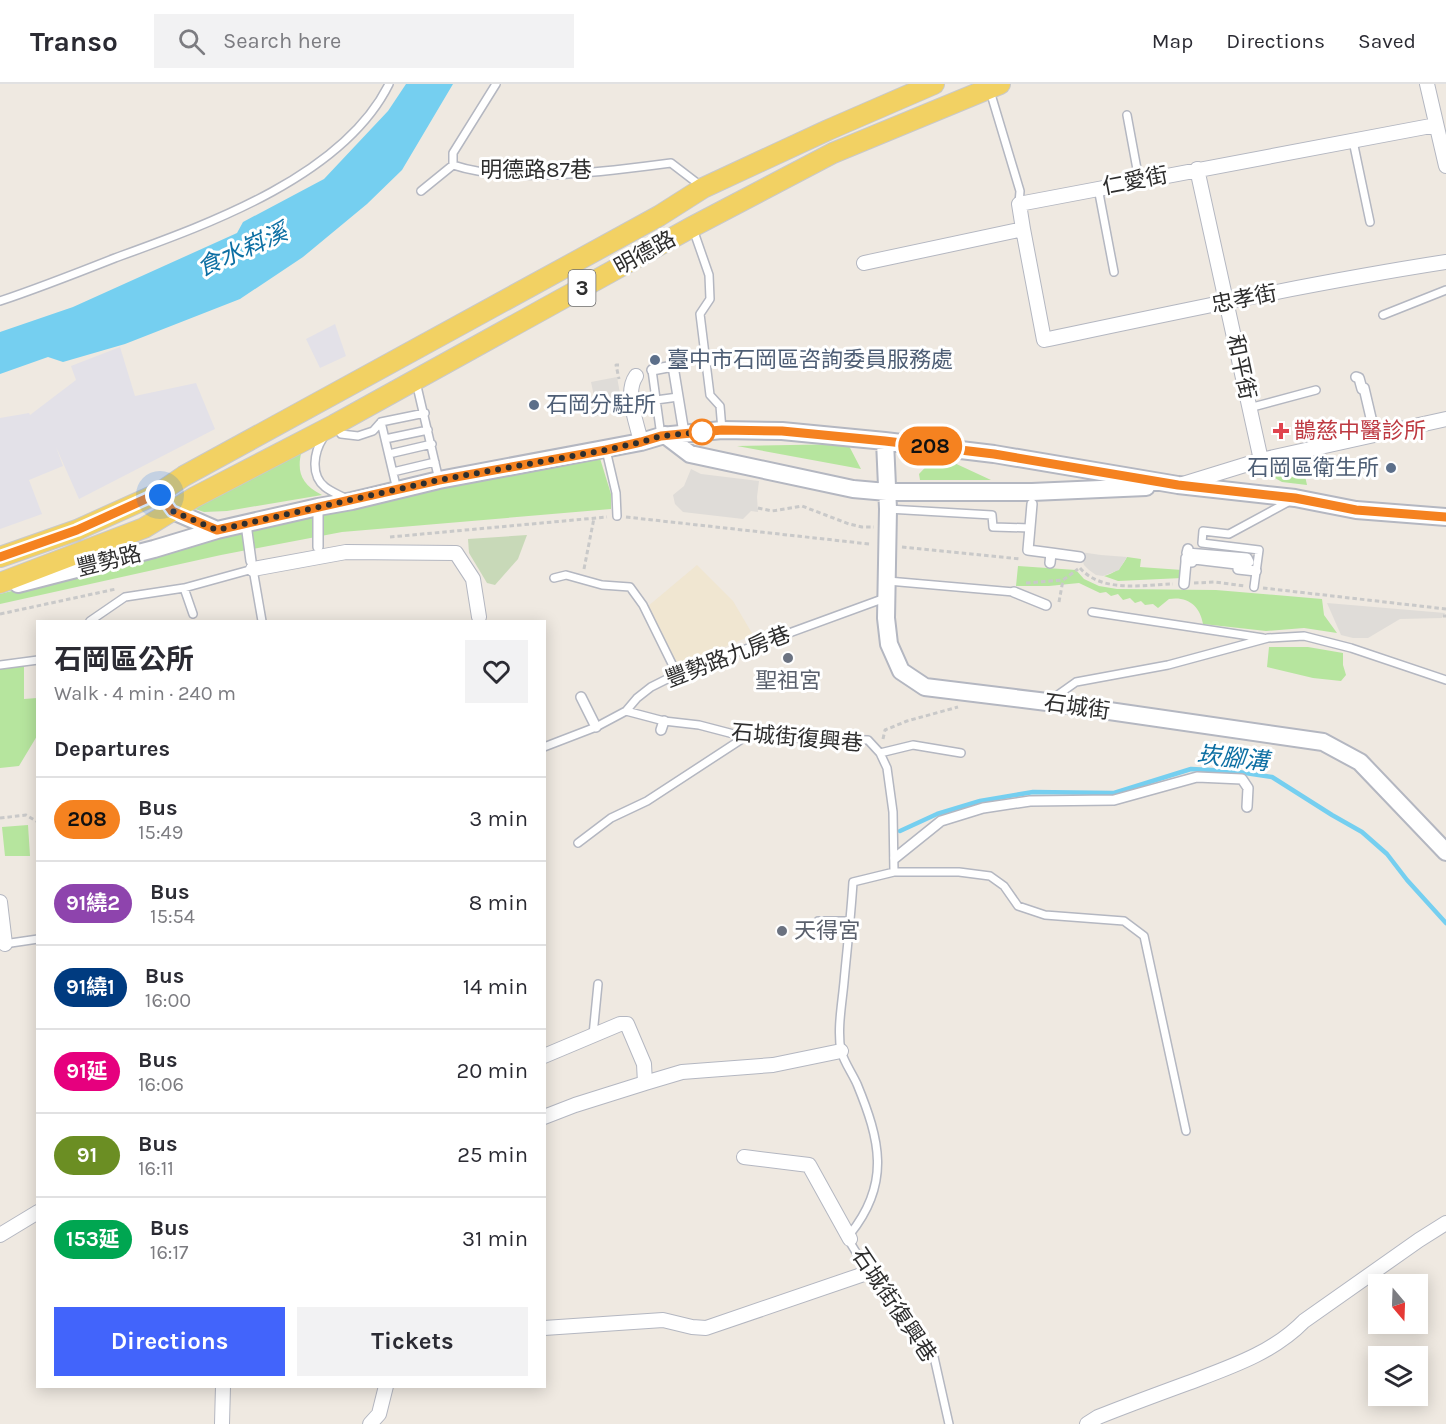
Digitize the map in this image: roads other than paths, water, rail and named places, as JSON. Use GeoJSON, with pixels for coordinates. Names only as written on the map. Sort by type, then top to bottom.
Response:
{"type":"FeatureCollection","features":[{"type":"Feature","properties":{"kind":"main road","name":"明德路"},"geometry":{"type":"LineString","coordinates":[[159,493],[184,476],[659,216],[704,188],[934,84]]}},
{"type":"Feature","properties":{"kind":"main road","name":"明德路"},"geometry":{"type":"LineString","coordinates":[[172,511],[334,425],[692,226],[833,153],[993,85]]}},
{"type":"Feature","properties":{"kind":"main road","name":"豐勢路"},"geometry":{"type":"LineString","coordinates":[[0,557],[77,530],[159,493]]}},
{"type":"Feature","properties":{"kind":"main road","name":"豐勢路"},"geometry":{"type":"LineString","coordinates":[[0,583],[144,528],[172,511]]}},
{"type":"Feature","properties":{"kind":"street"},"geometry":{"type":"LineString","coordinates":[[1427,84],[1446,166]]}},
{"type":"Feature","properties":{"kind":"street","name":"仁愛街"},"geometry":{"type":"LineString","coordinates":[[1019,204],[1436,124]]}},
{"type":"Feature","properties":{"kind":"street","name":"和平街"},"geometry":{"type":"LineString","coordinates":[[1197,169],[1261,460]]}},
{"type":"Feature","properties":{"kind":"street"},"geometry":{"type":"LineString","coordinates":[[864,263],[1023,230],[1019,204]]}},
{"type":"Feature","properties":{"kind":"street","name":"忠孝街"},"geometry":{"type":"LineString","coordinates":[[1023,230],[1044,340],[1226,302],[1446,262]]}},
{"type":"Feature","properties":{"kind":"street"},"geometry":{"type":"LineString","coordinates":[[652,370],[674,366],[684,433]]}},
{"type":"Feature","properties":{"kind":"street"},"geometry":{"type":"LineString","coordinates":[[636,376],[631,382],[630,393],[641,442]]}},
{"type":"Feature","properties":{"kind":"street"},"geometry":{"type":"LineString","coordinates":[[1356,377],[1359,378],[1362,389],[1364,388],[1375,435]]}},
{"type":"Feature","properties":{"kind":"street"},"geometry":{"type":"LineString","coordinates":[[663,436],[690,454],[853,489],[886,492],[1032,492],[1178,485],[1261,460],[1446,419]]}},
{"type":"Feature","properties":{"kind":"street","name":"豐勢路"},"geometry":{"type":"LineString","coordinates":[[0,588],[154,549],[217,530],[439,480],[606,450],[663,436],[722,430],[782,431],[994,454],[1178,485],[1295,498],[1356,510],[1446,517]]}},
{"type":"Feature","properties":{"kind":"street","name":"石城街"},"geometry":{"type":"LineString","coordinates":[[885,441],[888,517],[886,618],[889,644],[901,671],[925,687],[1047,702],[1323,742],[1360,762],[1446,852]]}},
{"type":"Feature","properties":{"kind":"street"},"geometry":{"type":"LineString","coordinates":[[159,493],[172,511],[217,530]]}},
{"type":"Feature","properties":{"kind":"street"},"geometry":{"type":"LineString","coordinates":[[1032,504],[1033,524],[1028,550],[1050,558],[1080,557]]}},
{"type":"Feature","properties":{"kind":"street"},"geometry":{"type":"LineString","coordinates":[[314,551],[318,507]]}},
{"type":"Feature","properties":{"kind":"street"},"geometry":{"type":"LineString","coordinates":[[246,524],[252,565],[314,551],[456,553],[473,579],[479,617]]}},
{"type":"Feature","properties":{"kind":"street"},"geometry":{"type":"LineString","coordinates":[[1184,584],[1186,558],[1245,565],[1249,562],[1246,558],[1187,553],[1188,549]]}},
{"type":"Feature","properties":{"kind":"street"},"geometry":{"type":"LineString","coordinates":[[1186,562],[1256,571]]}},
{"type":"Feature","properties":{"kind":"street"},"geometry":{"type":"LineString","coordinates":[[1014,592],[1046,605]]}},
{"type":"Feature","properties":{"kind":"street"},"geometry":{"type":"LineString","coordinates":[[581,697],[596,727]]}},
{"type":"Feature","properties":{"kind":"street"},"geometry":{"type":"LineString","coordinates":[[895,858],[941,821],[983,808],[1030,801],[1114,800],[1197,777],[1242,779],[1248,788],[1247,807]]}},
{"type":"Feature","properties":{"kind":"street"},"geometry":{"type":"LineString","coordinates":[[0,902],[3,944]]}},
{"type":"Feature","properties":{"kind":"street"},"geometry":{"type":"LineString","coordinates":[[546,1055],[620,1024],[627,1024],[644,1064],[645,1083]]}},
{"type":"Feature","properties":{"kind":"street"},"geometry":{"type":"LineString","coordinates":[[546,1116],[682,1072],[773,1065],[841,1052]]}},
{"type":"Feature","properties":{"kind":"street"},"geometry":{"type":"LineString","coordinates":[[744,1157],[809,1165],[850,1239]]}},
{"type":"Feature","properties":{"kind":"street"},"geometry":{"type":"LineString","coordinates":[[0,1235],[36,1213]]}},
{"type":"Feature","properties":{"kind":"street"},"geometry":{"type":"LineString","coordinates":[[1087,1424],[1098,1416],[1232,1366],[1274,1346],[1289,1336],[1304,1321],[1446,1223]]}},
{"type":"Feature","properties":{"kind":"street"},"geometry":{"type":"LineString","coordinates":[[546,1328],[663,1320],[706,1328],[870,1272]]}},
{"type":"Feature","properties":{"kind":"street"},"geometry":{"type":"LineString","coordinates":[[222,1424],[223,1388]]}},
{"type":"Feature","properties":{"kind":"street"},"geometry":{"type":"LineString","coordinates":[[369,1424],[379,1414],[386,1388]]}},
{"type":"Feature","properties":{"kind":"lane"},"geometry":{"type":"LineString","coordinates":[[0,301],[203,225],[265,195],[315,165],[354,134],[389,84]]}},
{"type":"Feature","properties":{"kind":"lane","name":"明德路87巷"},"geometry":{"type":"LineString","coordinates":[[496,84],[453,153],[453,165],[495,174],[536,174],[615,170],[671,163],[704,188]]}},
{"type":"Feature","properties":{"kind":"lane"},"geometry":{"type":"LineString","coordinates":[[993,85],[1020,191],[1019,204]]}},
{"type":"Feature","properties":{"kind":"lane"},"geometry":{"type":"LineString","coordinates":[[1127,115],[1139,180]]}},
{"type":"Feature","properties":{"kind":"lane"},"geometry":{"type":"LineString","coordinates":[[1353,141],[1370,222]]}},
{"type":"Feature","properties":{"kind":"lane"},"geometry":{"type":"LineString","coordinates":[[421,191],[453,165]]}},
{"type":"Feature","properties":{"kind":"lane"},"geometry":{"type":"LineString","coordinates":[[1098,188],[1114,272]]}},
{"type":"Feature","properties":{"kind":"lane"},"geometry":{"type":"LineString","coordinates":[[692,226],[709,275],[710,298],[700,314],[710,395],[720,406],[722,430]]}},
{"type":"Feature","properties":{"kind":"lane"},"geometry":{"type":"LineString","coordinates":[[1383,315],[1446,290]]}},
{"type":"Feature","properties":{"kind":"lane"},"geometry":{"type":"LineString","coordinates":[[652,370],[663,436]]}},
{"type":"Feature","properties":{"kind":"lane"},"geometry":{"type":"LineString","coordinates":[[416,380],[439,480]]}},
{"type":"Feature","properties":{"kind":"lane"},"geometry":{"type":"LineString","coordinates":[[1249,408],[1316,390]]}},
{"type":"Feature","properties":{"kind":"lane"},"geometry":{"type":"LineString","coordinates":[[656,400],[678,397]]}},
{"type":"Feature","properties":{"kind":"lane"},"geometry":{"type":"LineString","coordinates":[[352,501],[324,486],[316,474],[315,458],[321,440],[334,425],[341,434],[358,436],[374,431],[381,422],[425,413]]}},
{"type":"Feature","properties":{"kind":"lane"},"geometry":{"type":"LineString","coordinates":[[381,422],[397,491]]}},
{"type":"Feature","properties":{"kind":"lane"},"geometry":{"type":"LineString","coordinates":[[385,437],[428,428]]}},
{"type":"Feature","properties":{"kind":"lane"},"geometry":{"type":"LineString","coordinates":[[389,456],[432,446]]}},
{"type":"Feature","properties":{"kind":"lane"},"geometry":{"type":"LineString","coordinates":[[606,450],[616,493],[617,516]]}},
{"type":"Feature","properties":{"kind":"lane"},"geometry":{"type":"LineString","coordinates":[[393,472],[435,462]]}},
{"type":"Feature","properties":{"kind":"lane"},"geometry":{"type":"LineString","coordinates":[[1254,587],[1259,550],[1202,543],[1203,531],[1229,534],[1295,498]]}},
{"type":"Feature","properties":{"kind":"lane"},"geometry":{"type":"LineString","coordinates":[[888,517],[992,515],[993,527],[1033,524]]}},
{"type":"Feature","properties":{"kind":"lane"},"geometry":{"type":"LineString","coordinates":[[91,620],[125,597],[184,588],[252,565],[261,620]]}},
{"type":"Feature","properties":{"kind":"lane"},"geometry":{"type":"LineString","coordinates":[[554,578],[566,575],[602,585],[630,587],[643,604],[677,674]]}},
{"type":"Feature","properties":{"kind":"lane"},"geometry":{"type":"LineString","coordinates":[[184,588],[193,614]]}},
{"type":"Feature","properties":{"kind":"lane"},"geometry":{"type":"LineString","coordinates":[[887,589],[1014,592]]}},
{"type":"Feature","properties":{"kind":"lane","name":"豐勢路九房巷"},"geometry":{"type":"LineString","coordinates":[[546,746],[596,727],[626,711],[651,687],[677,674],[887,589]]}},
{"type":"Feature","properties":{"kind":"lane"},"geometry":{"type":"LineString","coordinates":[[1092,612],[1268,639]]}},
{"type":"Feature","properties":{"kind":"lane"},"geometry":{"type":"LineString","coordinates":[[1047,702],[1076,682],[1168,665],[1268,639],[1304,636],[1351,648],[1446,680]]}},
{"type":"Feature","properties":{"kind":"lane"},"geometry":{"type":"LineString","coordinates":[[0,665],[36,660]]}},
{"type":"Feature","properties":{"kind":"lane","name":"石城街復興巷"},"geometry":{"type":"LineString","coordinates":[[626,711],[662,725],[699,725],[746,737],[868,740],[880,753],[887,768],[893,812],[894,873]]}},
{"type":"Feature","properties":{"kind":"lane"},"geometry":{"type":"LineString","coordinates":[[578,843],[610,818],[646,801],[746,737]]}},
{"type":"Feature","properties":{"kind":"lane"},"geometry":{"type":"LineString","coordinates":[[880,753],[913,745],[961,753]]}},
{"type":"Feature","properties":{"kind":"lane","name":"石城街復興巷"},"geometry":{"type":"LineString","coordinates":[[950,1424],[934,1357],[862,1262],[850,1239],[850,1234],[875,1191],[877,1182],[877,1149],[874,1134],[857,1084],[841,1052],[840,1019],[853,882],[894,873],[960,872],[990,876],[1005,886],[1018,906],[1045,915],[1124,921],[1144,936],[1186,1131]]}},
{"type":"Feature","properties":{"kind":"lane"},"geometry":{"type":"LineString","coordinates":[[818,921],[850,921]]}},
{"type":"Feature","properties":{"kind":"lane"},"geometry":{"type":"LineString","coordinates":[[3,944],[36,939]]}},
{"type":"Feature","properties":{"kind":"lane"},"geometry":{"type":"LineString","coordinates":[[593,1036],[598,984]]}},
{"type":"Feature","properties":{"kind":"water","name":"食水嵙溪"},"geometry":{"type":"Polygon","coordinates":[[[406,84],[453,84],[402,170],[367,204],[303,257],[240,299],[125,344],[63,362],[48,357],[0,374],[0,332],[73,307],[237,233],[243,222],[324,179],[388,111],[406,84]]]}},
{"type":"Feature","properties":{"kind":"waterway","name":"崁腳溝"},"geometry":{"type":"LineString","coordinates":[[900,831],[937,814],[980,801],[1033,792],[1114,793],[1191,769],[1232,771],[1272,777],[1362,832],[1387,854],[1446,923]]}},
{"type":"Feature","properties":{"kind":"place","name":"臺中市石岡區咨詢委員服務處"},"geometry":{"type":"Point","coordinates":[655,360]}},
{"type":"Feature","properties":{"kind":"place","name":"石岡分駐所"},"geometry":{"type":"Point","coordinates":[534,405]}},
{"type":"Feature","properties":{"kind":"place","name":"鵲慈中醫診所"},"geometry":{"type":"Point","coordinates":[1281,431]}},
{"type":"Feature","properties":{"kind":"place","name":"石岡區衛生所"},"geometry":{"type":"Point","coordinates":[1391,468]}},
{"type":"Feature","properties":{"kind":"place","name":"聖祖宮"},"geometry":{"type":"Point","coordinates":[788,658]}},
{"type":"Feature","properties":{"kind":"place","name":"天得宮"},"geometry":{"type":"Point","coordinates":[782,931]}}]}
